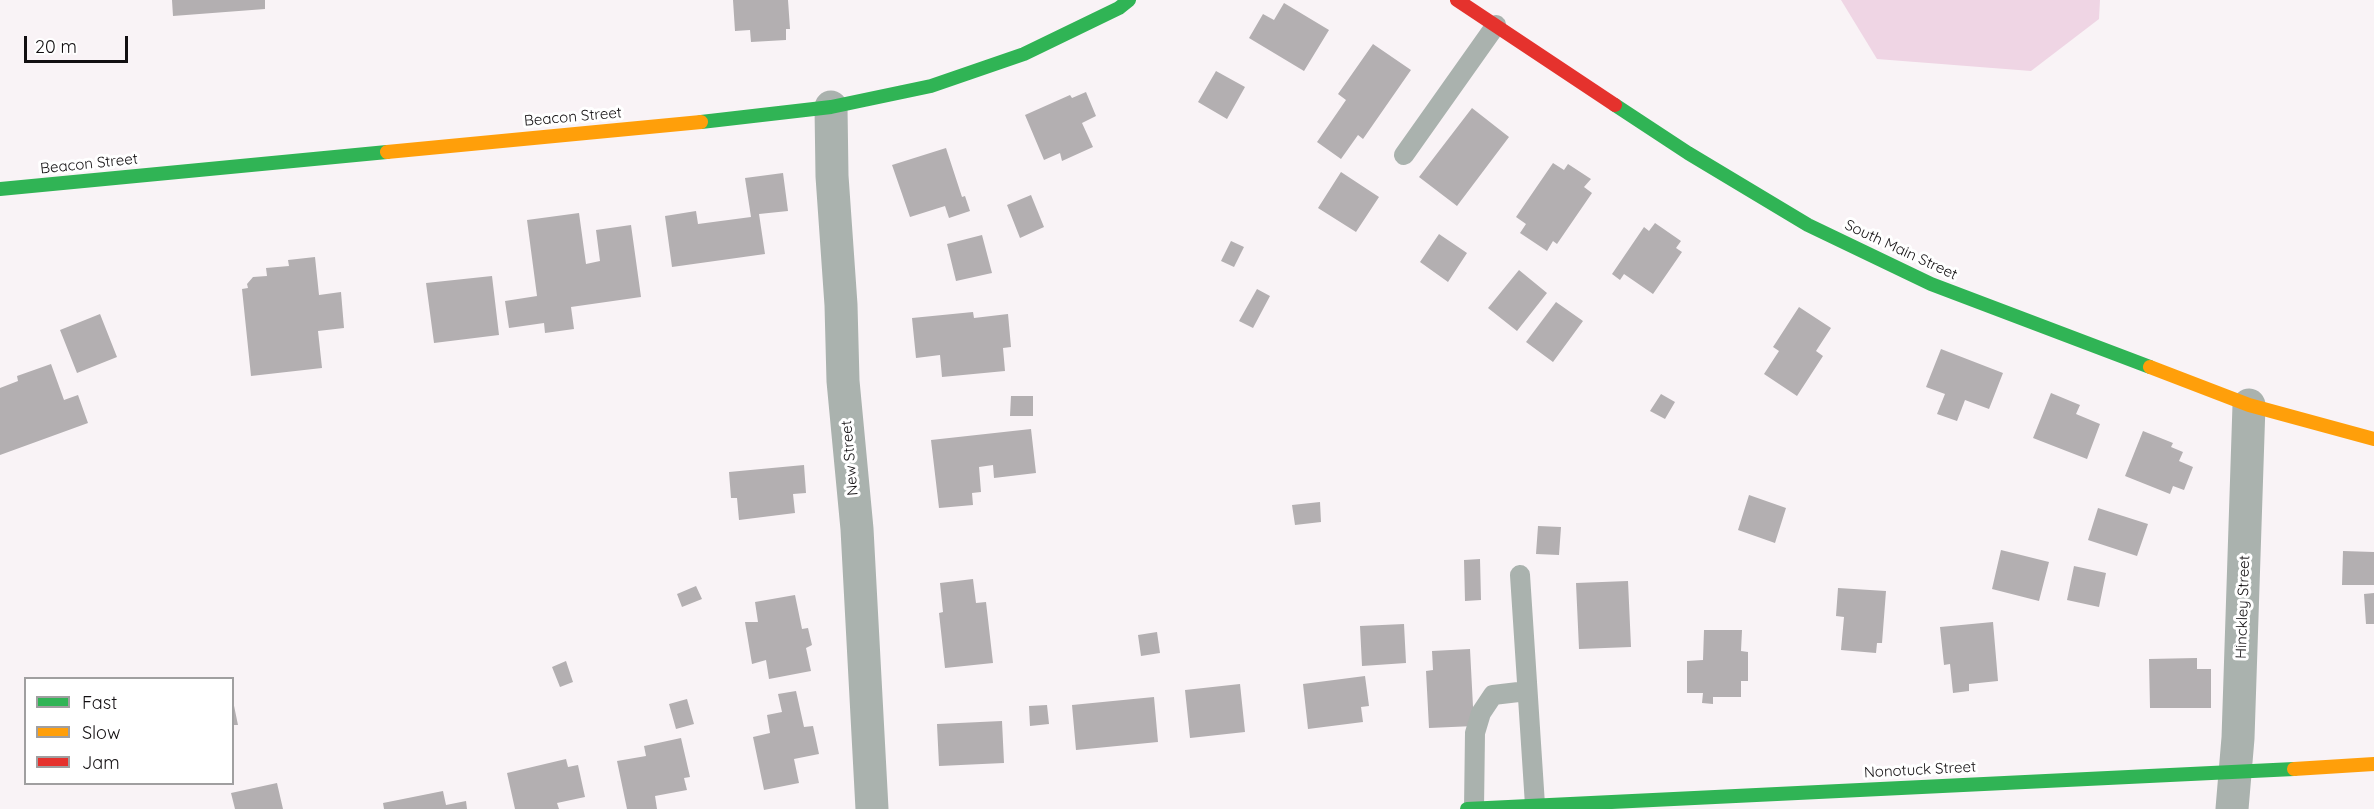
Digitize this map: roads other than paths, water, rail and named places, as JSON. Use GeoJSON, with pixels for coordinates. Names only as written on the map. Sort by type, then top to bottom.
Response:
{"type":"FeatureCollection","features":[{"type":"Feature","properties":{"kind":"main road","name":"Beacon Street"},"geometry":{"type":"LineString","coordinates":[[0,189],[749,117],[831,107],[932,86],[1024,54],[1119,8],[1129,0]]}},
{"type":"Feature","properties":{"kind":"main road","name":"South Main Street"},"geometry":{"type":"LineString","coordinates":[[1457,0],[1688,153],[1808,225],[1931,284],[2249,405],[2374,439]]}},
{"type":"Feature","properties":{"kind":"main road","name":"Nonotuck Street"},"geometry":{"type":"LineString","coordinates":[[1467,809],[1535,805],[1667,804],[2374,764]]}},
{"type":"Feature","properties":{"kind":"street","name":"New Street"},"geometry":{"type":"LineString","coordinates":[[831,107],[832,176],[841,305],[843,381],[857,529],[872,809]]}},
{"type":"Feature","properties":{"kind":"street","name":"Hinckley Street"},"geometry":{"type":"LineString","coordinates":[[2232,809],[2236,773],[2249,405]]}},
{"type":"Feature","properties":{"kind":"lane"},"geometry":{"type":"LineString","coordinates":[[1404,155],[1496,25]]}},
{"type":"Feature","properties":{"kind":"lane"},"geometry":{"type":"LineString","coordinates":[[1520,575],[1535,805]]}},
{"type":"Feature","properties":{"kind":"lane"},"geometry":{"type":"LineString","coordinates":[[1474,809],[1475,733],[1481,713],[1492,695],[1527,691]]}}]}
